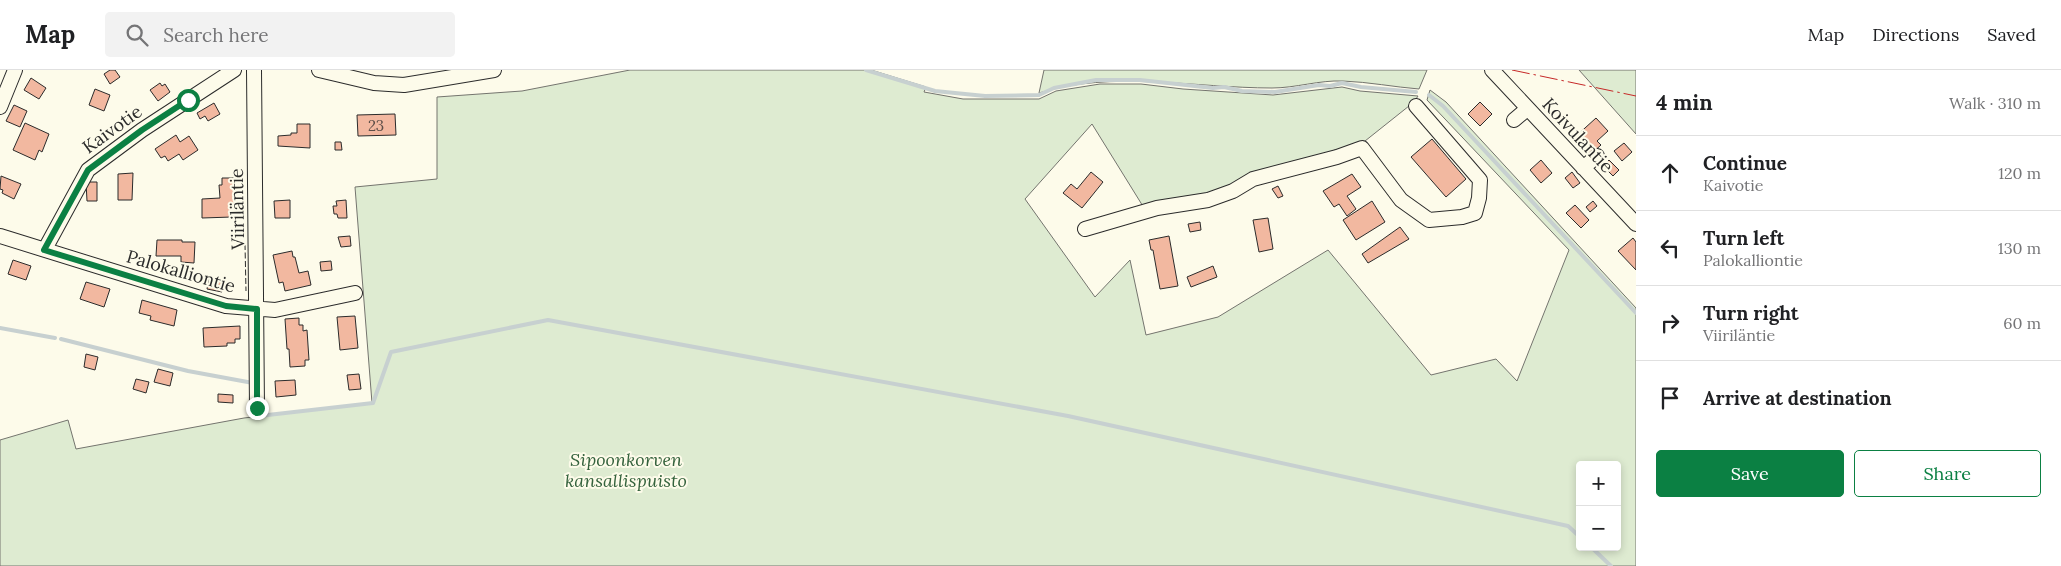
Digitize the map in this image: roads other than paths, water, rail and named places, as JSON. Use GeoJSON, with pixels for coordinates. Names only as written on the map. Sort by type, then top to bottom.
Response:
{"type":"FeatureCollection","features":[{"type":"Feature","properties":{"kind":"street"},"geometry":{"type":"LineString","coordinates":[[0,107],[15,70]]}},
{"type":"Feature","properties":{"kind":"street","name":"Kaivotie"},"geometry":{"type":"LineString","coordinates":[[44,250],[88,170],[142,130],[234,70]]}},
{"type":"Feature","properties":{"kind":"street","name":"Viiriläntie"},"geometry":{"type":"LineString","coordinates":[[254,70],[257,408]]}},
{"type":"Feature","properties":{"kind":"street"},"geometry":{"type":"LineString","coordinates":[[319,70],[374,83],[404,85],[494,70]]}},
{"type":"Feature","properties":{"kind":"street","name":"Koivulantie"},"geometry":{"type":"LineString","coordinates":[[1492,70],[1583,168],[1601,194],[1636,224]]}},
{"type":"Feature","properties":{"kind":"street"},"geometry":{"type":"LineString","coordinates":[[1085,229],[1157,208],[1208,200],[1233,192],[1253,179],[1337,157],[1362,148],[1401,200],[1429,220],[1462,218],[1475,213],[1479,198],[1480,180],[1416,106]]}},
{"type":"Feature","properties":{"kind":"street"},"geometry":{"type":"LineString","coordinates":[[1514,120],[1527,109]]}},
{"type":"Feature","properties":{"kind":"street"},"geometry":{"type":"LineString","coordinates":[[1583,168],[1597,156]]}},
{"type":"Feature","properties":{"kind":"street","name":"Palokalliontie"},"geometry":{"type":"LineString","coordinates":[[0,236],[226,306],[274,310],[355,293]]}},
{"type":"Feature","properties":{"kind":"waterway"},"geometry":{"type":"LineString","coordinates":[[866,70],[935,91],[985,96],[1039,95],[1054,88],[1096,80],[1140,80],[1213,88],[1224,87],[1242,91],[1275,92],[1342,83],[1361,87],[1416,92]]}},
{"type":"Feature","properties":{"kind":"waterway"},"geometry":{"type":"LineString","coordinates":[[1429,95],[1443,106],[1636,313]]}},
{"type":"Feature","properties":{"kind":"waterway"},"geometry":{"type":"LineString","coordinates":[[259,409],[259,416],[373,403],[391,352],[548,320],[1068,416],[1568,526],[1576,533]]}},
{"type":"Feature","properties":{"kind":"waterway"},"geometry":{"type":"LineString","coordinates":[[0,328],[55,338]]}},
{"type":"Feature","properties":{"kind":"waterway"},"geometry":{"type":"LineString","coordinates":[[61,339],[188,371],[253,383]]}},
{"type":"Feature","properties":{"kind":"waterway"},"geometry":{"type":"LineString","coordinates":[[1595,551],[1611,566]]}},
{"type":"Feature","properties":{"kind":"park label","name":"Sipoonkorven kansallispuisto"},"geometry":{"type":"Point","coordinates":[626,469]}}]}
